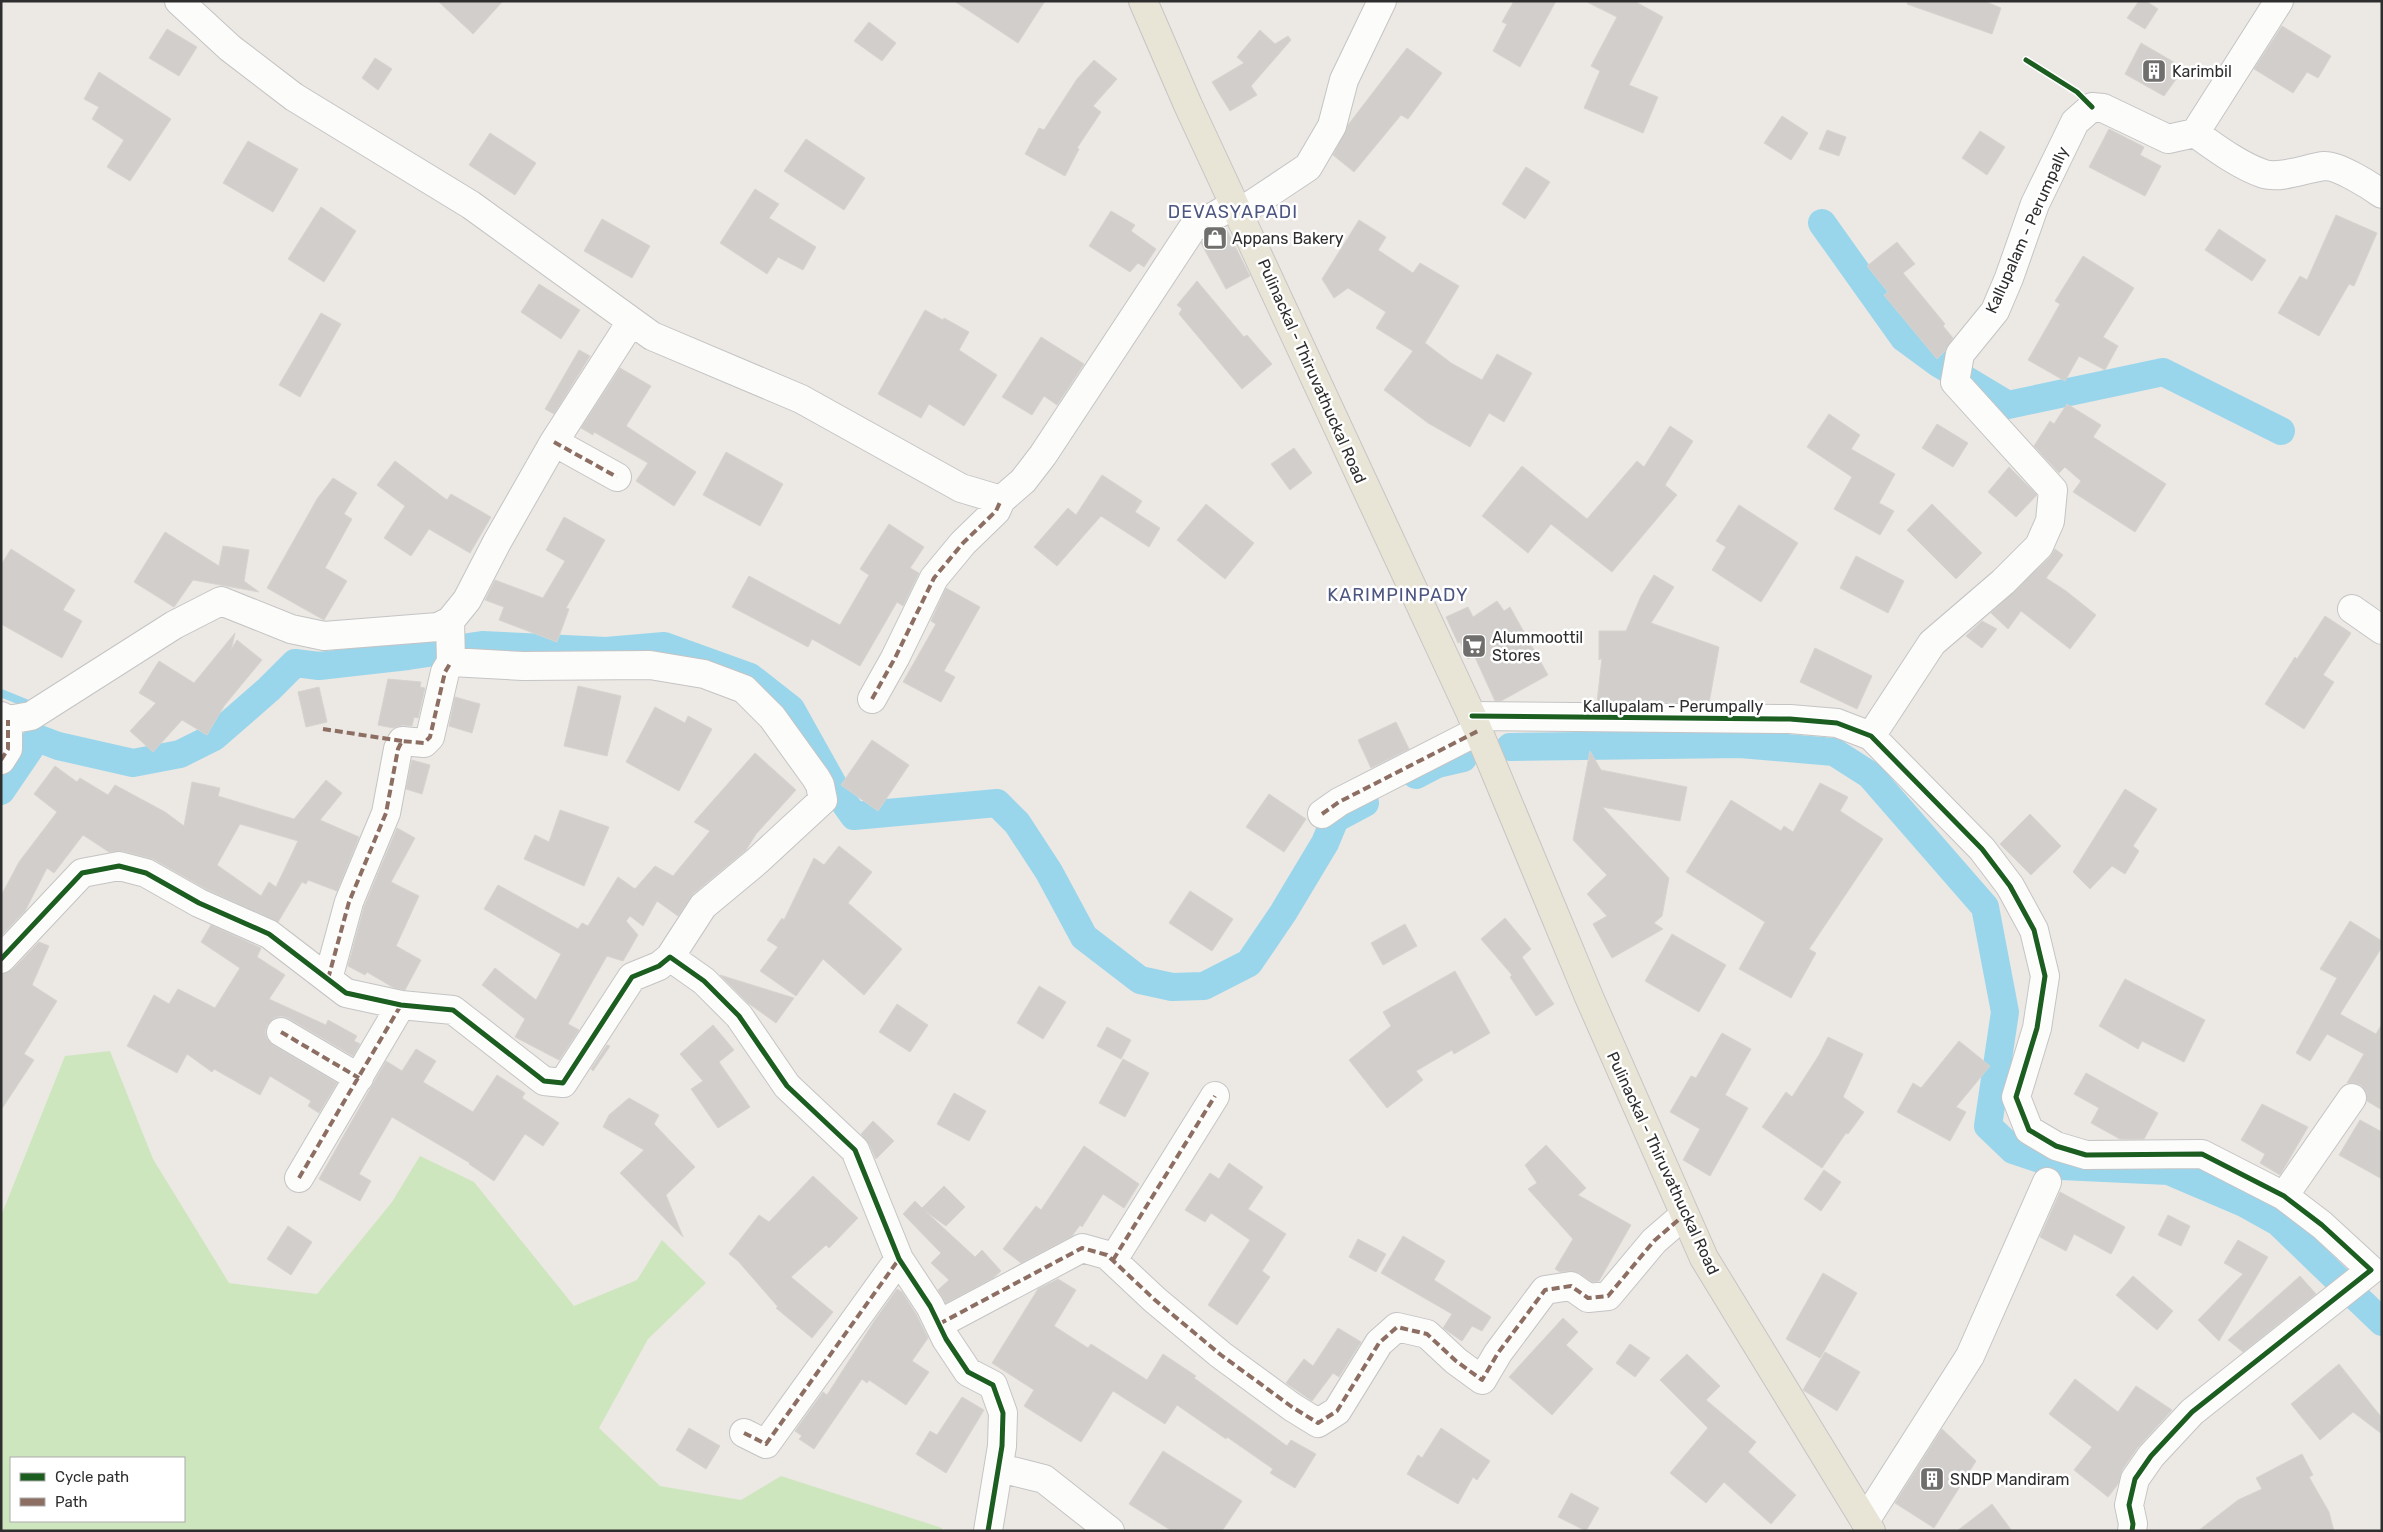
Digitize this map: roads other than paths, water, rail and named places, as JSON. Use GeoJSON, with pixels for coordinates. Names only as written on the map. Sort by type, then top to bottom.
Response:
{"type":"FeatureCollection","features":[{"type":"Feature","properties":{"kind":"main road","name":"Pulinackal - Thiruvathuckal Road"},"geometry":{"type":"LineString","coordinates":[[1143,1],[1477,729],[1589,997],[1704,1258],[1868,1526]]}},
{"type":"Feature","properties":{"kind":"street"},"geometry":{"type":"LineString","coordinates":[[179,1],[230,48],[294,97],[471,205],[652,336],[801,399],[961,488],[1001,500]]}},
{"type":"Feature","properties":{"kind":"street"},"geometry":{"type":"LineString","coordinates":[[872,699],[895,658],[934,578],[963,542],[996,511],[1001,500],[1023,481],[1043,455],[1192,229],[1237,208],[1308,167],[1332,126],[1344,80],[1382,1]]}},
{"type":"Feature","properties":{"kind":"street"},"geometry":{"type":"LineString","coordinates":[[2279,1],[2195,133],[2226,154],[2266,175],[2294,173],[2326,165],[2364,181],[2382,194]]}},
{"type":"Feature","properties":{"kind":"street","name":"Kallupalam - Perumpally"},"geometry":{"type":"LineString","coordinates":[[1477,729],[1790,719],[1837,723],[1871,736],[1932,642],[2003,582],[2039,546],[2050,521],[2053,490],[1955,382],[1960,354],[1995,311],[2009,278],[2035,204],[2075,122],[2092,107],[2103,108],[2168,139],[2195,133]]}},
{"type":"Feature","properties":{"kind":"street"},"geometry":{"type":"LineString","coordinates":[[1,760],[8,749],[14,717],[62,698],[174,625],[221,601],[291,629],[324,636],[438,627],[450,621],[468,600],[497,542],[554,442],[631,322]]}},
{"type":"Feature","properties":{"kind":"street"},"geometry":{"type":"LineString","coordinates":[[554,442],[617,477]]}},
{"type":"Feature","properties":{"kind":"street"},"geometry":{"type":"LineString","coordinates":[[2352,609],[2382,630]]}},
{"type":"Feature","properties":{"kind":"street"},"geometry":{"type":"LineString","coordinates":[[328,979],[349,902],[386,813],[398,749],[402,742],[424,743],[430,737],[445,672],[450,659],[450,621]]}},
{"type":"Feature","properties":{"kind":"street"},"geometry":{"type":"LineString","coordinates":[[1,959],[82,873],[119,866],[146,873],[199,903],[269,934],[346,993],[401,1005],[454,1010],[544,1081],[563,1082],[632,977],[659,966],[670,957],[703,906],[757,861],[823,800],[820,785],[772,717],[744,689],[704,674],[650,665],[523,666],[450,659]]}},
{"type":"Feature","properties":{"kind":"street"},"geometry":{"type":"LineString","coordinates":[[1322,814],[1338,802],[1477,729]]}},
{"type":"Feature","properties":{"kind":"street"},"geometry":{"type":"LineString","coordinates":[[1871,736],[1982,849],[2010,886],[2034,930],[2046,976],[2037,1028],[2016,1097],[2029,1130],[2056,1146],[2086,1155],[2202,1154],[2284,1196],[2322,1225],[2371,1270],[2192,1412],[2150,1456],[2135,1479],[2128,1505],[2133,1524],[2132,1531]]}},
{"type":"Feature","properties":{"kind":"street"},"geometry":{"type":"LineString","coordinates":[[670,957],[704,981],[739,1016],[787,1086],[856,1150],[899,1259],[939,1324],[946,1339],[968,1372],[993,1385],[1003,1413],[1000,1468],[988,1531]]}},
{"type":"Feature","properties":{"kind":"street"},"geometry":{"type":"LineString","coordinates":[[299,1178],[401,1005]]}},
{"type":"Feature","properties":{"kind":"street"},"geometry":{"type":"LineString","coordinates":[[281,1032],[359,1078]]}},
{"type":"Feature","properties":{"kind":"street"},"geometry":{"type":"LineString","coordinates":[[1113,1260],[1215,1096]]}},
{"type":"Feature","properties":{"kind":"street"},"geometry":{"type":"LineString","coordinates":[[2284,1196],[2352,1098]]}},
{"type":"Feature","properties":{"kind":"street"},"geometry":{"type":"LineString","coordinates":[[1868,1526],[1970,1356],[2047,1182]]}},
{"type":"Feature","properties":{"kind":"street"},"geometry":{"type":"LineString","coordinates":[[939,1324],[1082,1248],[1107,1255],[1155,1300],[1221,1355],[1292,1407],[1318,1423],[1337,1411],[1379,1343],[1397,1327],[1427,1334],[1456,1361],[1482,1380],[1498,1354],[1545,1290],[1571,1286],[1588,1298],[1608,1296],[1654,1241],[1684,1215]]}},
{"type":"Feature","properties":{"kind":"street"},"geometry":{"type":"LineString","coordinates":[[744,1433],[766,1444],[899,1259]]}},
{"type":"Feature","properties":{"kind":"street"},"geometry":{"type":"LineString","coordinates":[[1000,1468],[1044,1479],[1110,1531]]}},
{"type":"Feature","properties":{"kind":"waterway"},"geometry":{"type":"LineString","coordinates":[[1822,223],[1904,338],[1938,363],[2008,405],[2163,372],[2281,431]]}},
{"type":"Feature","properties":{"kind":"waterway"},"geometry":{"type":"LineString","coordinates":[[1,791],[37,738],[58,746],[133,763],[180,754],[214,737],[269,689],[295,663],[319,666],[482,645],[606,651],[664,646],[750,677],[791,709],[839,795],[854,816],[997,803],[1017,823],[1049,872],[1084,937],[1140,980],[1172,987],[1204,986],[1249,963],[1283,913],[1325,843],[1335,819],[1365,803]]}},
{"type":"Feature","properties":{"kind":"waterway"},"geometry":{"type":"LineString","coordinates":[[1,693],[28,704],[31,708]]}},
{"type":"Feature","properties":{"kind":"waterway"},"geometry":{"type":"LineString","coordinates":[[37,718],[40,723],[37,738]]}},
{"type":"Feature","properties":{"kind":"waterway"},"geometry":{"type":"LineString","coordinates":[[1510,747],[1740,744],[1834,752],[1870,775],[1985,907],[2005,1012],[1988,1126],[2013,1150],[2061,1166],[2169,1171],[2244,1203],[2278,1222],[2382,1322]]}},
{"type":"Feature","properties":{"kind":"waterway"},"geometry":{"type":"LineString","coordinates":[[1416,775],[1437,764],[1463,758]]}},
{"type":"Feature","properties":{"kind":"place","name":"Karimbil"},"geometry":{"type":"Point","coordinates":[2154,71]}},
{"type":"Feature","properties":{"kind":"place","name":"Appans Bakery"},"geometry":{"type":"Point","coordinates":[1215,238]}},
{"type":"Feature","properties":{"kind":"place","name":"Alummoottil Stores"},"geometry":{"type":"Point","coordinates":[1474,646]}},
{"type":"Feature","properties":{"kind":"place","name":"SNDP Mandiram"},"geometry":{"type":"Point","coordinates":[1932,1479]}},
{"type":"Feature","properties":{"kind":"district","name":"DEVASYAPADI"},"geometry":{"type":"Point","coordinates":[1233,212]}},
{"type":"Feature","properties":{"kind":"district","name":"KARIMPINPADY"},"geometry":{"type":"Point","coordinates":[1398,595]}}]}
